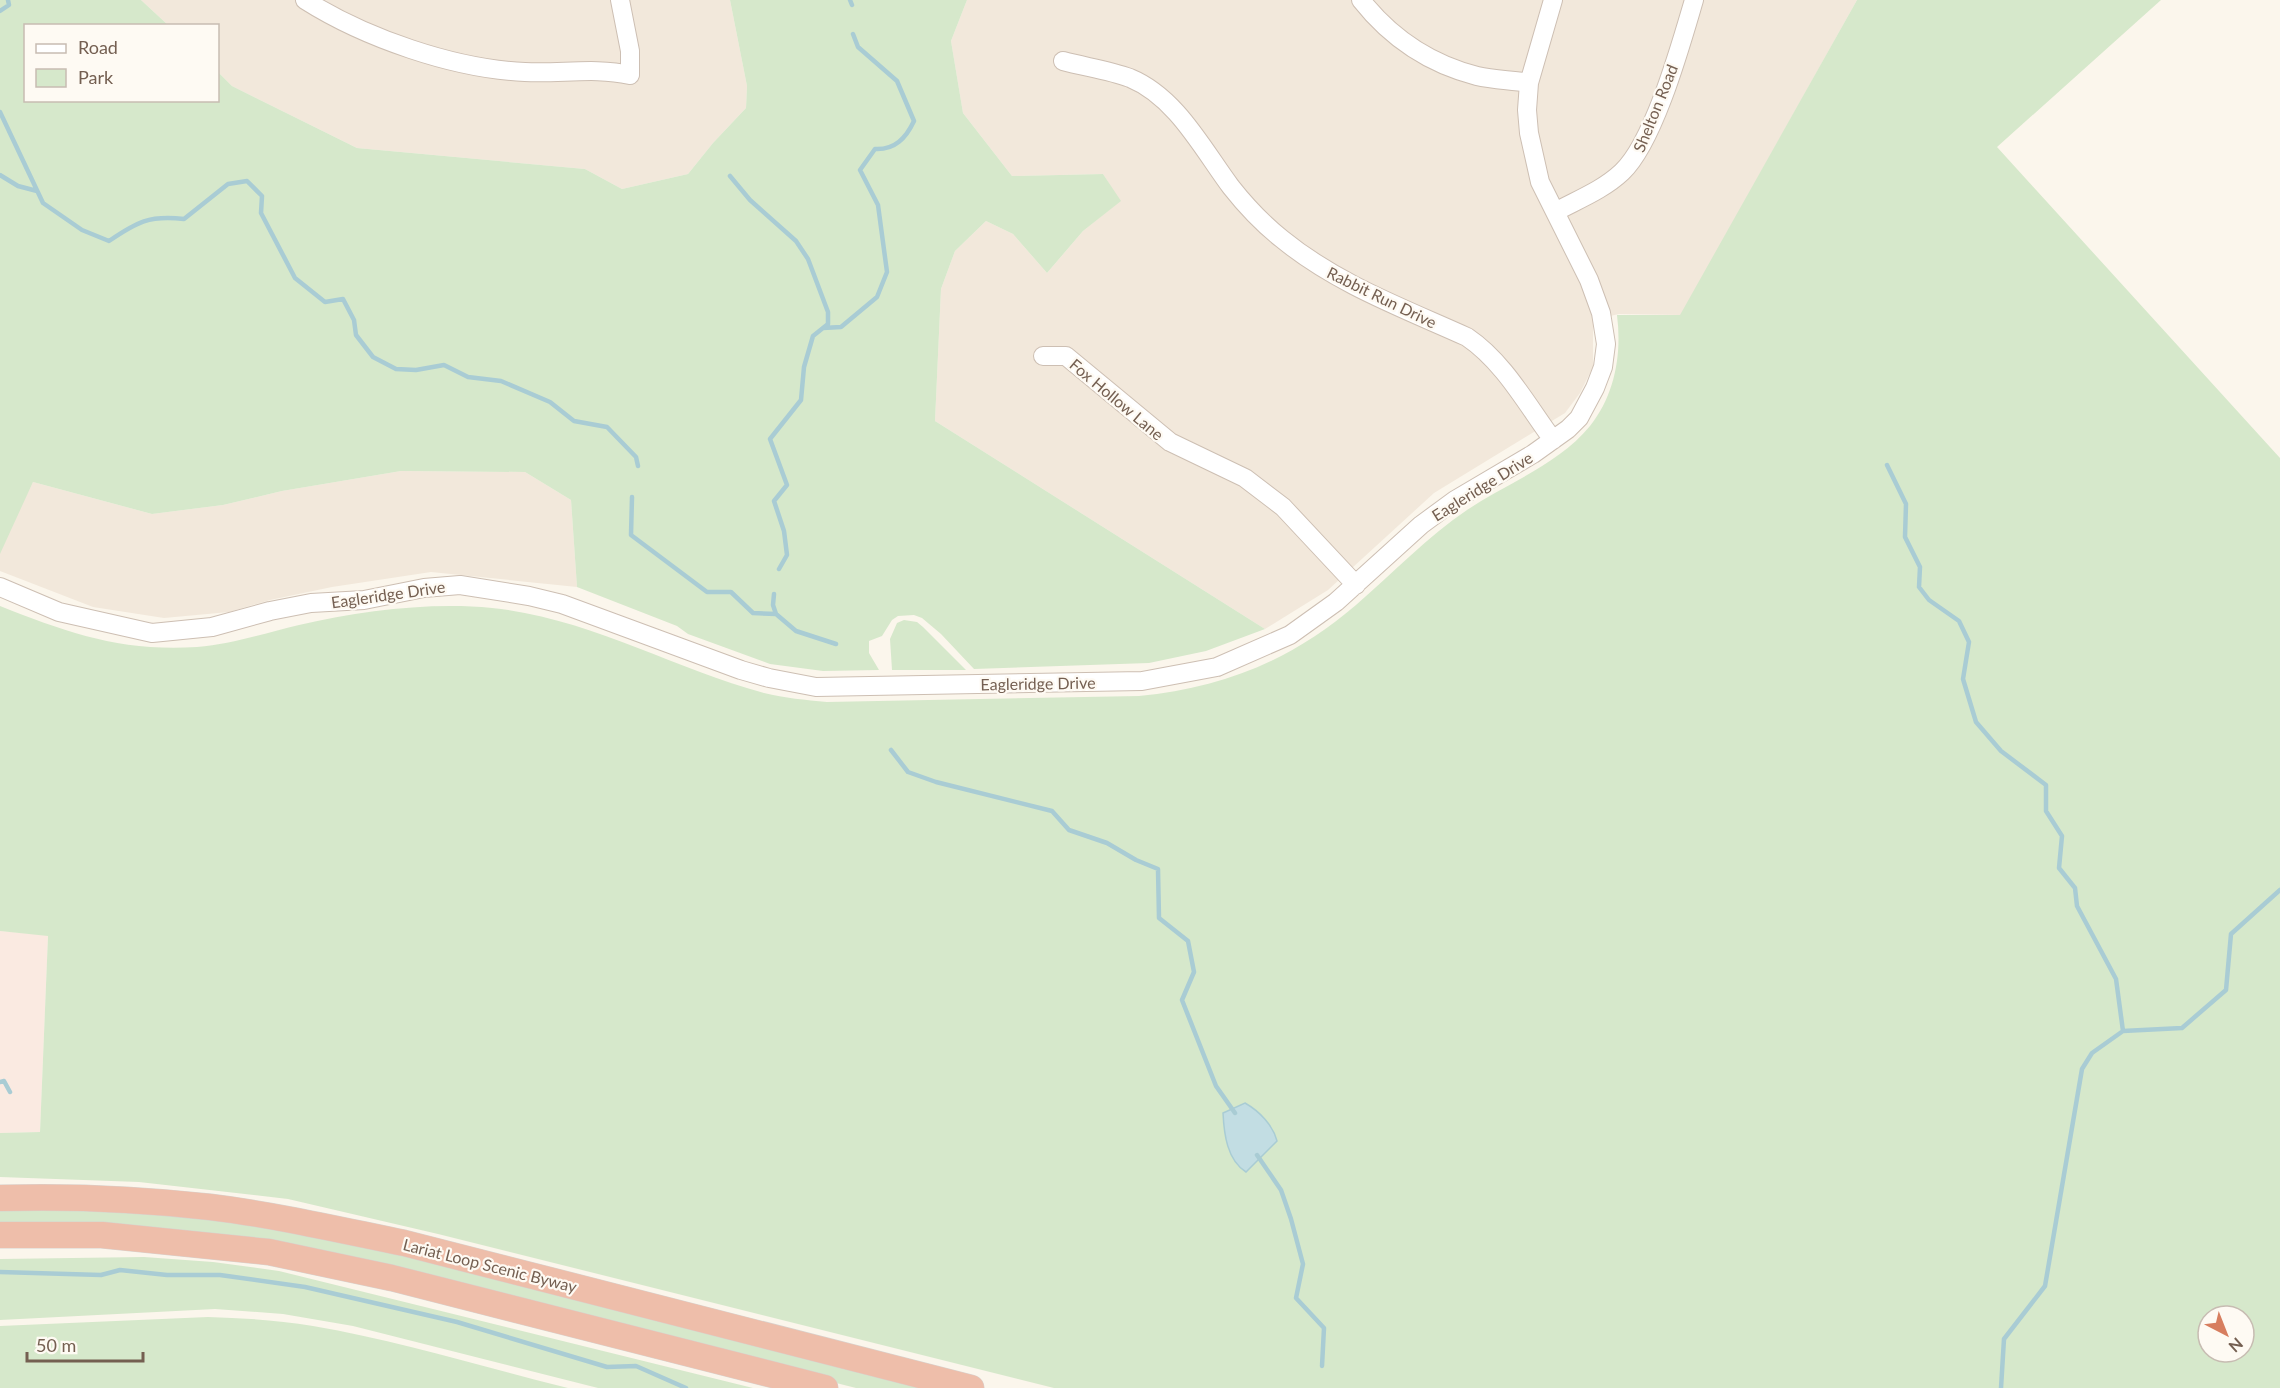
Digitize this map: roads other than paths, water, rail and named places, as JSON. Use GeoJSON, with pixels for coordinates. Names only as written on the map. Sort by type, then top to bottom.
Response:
{"type":"FeatureCollection","features":[{"type":"Feature","properties":{"kind":"highway","name":"Lariat Loop Scenic Byway"},"geometry":{"type":"LineString","coordinates":[[0,1198],[102,1198],[156,1201],[213,1207],[318,1225],[404,1243],[971,1388]]}},
{"type":"Feature","properties":{"kind":"highway"},"geometry":{"type":"LineString","coordinates":[[0,1235],[102,1235],[153,1238],[268,1252],[392,1278],[825,1388]]}},
{"type":"Feature","properties":{"kind":"street"},"geometry":{"type":"LineString","coordinates":[[305,0],[325,12],[399,44],[452,62],[524,72],[614,72],[630,75],[630,51],[620,0]]}},
{"type":"Feature","properties":{"kind":"street"},"geometry":{"type":"LineString","coordinates":[[1361,0],[1375,17],[1402,42],[1434,61],[1478,76],[1529,82]]}},
{"type":"Feature","properties":{"kind":"street","name":"Eagleridge Drive"},"geometry":{"type":"LineString","coordinates":[[0,587],[59,612],[152,633],[212,627],[270,611],[311,603],[364,600],[424,588],[460,585],[529,596],[562,604],[741,670],[816,687],[1142,681],[1217,667],[1233,661],[1290,634],[1336,603],[1422,525],[1455,500],[1553,440],[1579,418],[1599,378],[1606,344],[1601,313],[1589,280],[1540,182],[1529,133],[1527,110],[1529,82],[1553,0]]}},
{"type":"Feature","properties":{"kind":"street","name":"Shelton Road"},"geometry":{"type":"LineString","coordinates":[[1555,212],[1610,182],[1638,153],[1664,90],[1694,0]]}},
{"type":"Feature","properties":{"kind":"street","name":"Rabbit Run Drive"},"geometry":{"type":"LineString","coordinates":[[1063,61],[1130,78],[1164,100],[1179,116],[1233,190],[1280,238],[1312,262],[1346,282],[1467,337],[1478,345],[1497,364],[1553,440]]}},
{"type":"Feature","properties":{"kind":"street","name":"Fox Hollow Lane"},"geometry":{"type":"LineString","coordinates":[[1043,356],[1066,356],[1170,442],[1245,478],[1283,507],[1356,585]]}},
{"type":"Feature","properties":{"kind":"water"},"geometry":{"type":"Polygon","coordinates":[[[1245,1103],[1265,1119],[1277,1141],[1246,1172],[1231,1154],[1226,1138],[1223,1113],[1245,1103]]]}},
{"type":"Feature","properties":{"kind":"waterway"},"geometry":{"type":"LineString","coordinates":[[0,11],[9,5],[8,0]]}},
{"type":"Feature","properties":{"kind":"waterway"},"geometry":{"type":"LineString","coordinates":[[850,0],[852,5]]}},
{"type":"Feature","properties":{"kind":"waterway"},"geometry":{"type":"LineString","coordinates":[[823,328],[841,327],[877,297],[887,272],[878,205],[860,170],[875,149],[882,149],[899,142],[914,121],[897,81],[858,47],[853,34]]}},
{"type":"Feature","properties":{"kind":"waterway"},"geometry":{"type":"LineString","coordinates":[[0,112],[43,203],[82,230],[109,241],[144,221],[161,218],[184,219],[228,184],[247,181],[262,196],[261,213],[295,278],[325,302],[343,299],[354,320],[356,335],[373,357],[396,369],[416,370],[444,365],[468,377],[501,381],[550,402],[574,421],[607,427],[636,457],[638,466]]}},
{"type":"Feature","properties":{"kind":"waterway"},"geometry":{"type":"LineString","coordinates":[[0,175],[18,186],[37,191]]}},
{"type":"Feature","properties":{"kind":"waterway"},"geometry":{"type":"LineString","coordinates":[[730,176],[750,200],[796,241],[808,259],[828,312],[828,324],[813,336],[804,367],[801,400],[770,439],[787,485],[774,501],[784,531],[787,555],[779,569]]}},
{"type":"Feature","properties":{"kind":"waterway"},"geometry":{"type":"LineString","coordinates":[[1887,465],[1906,504],[1905,537],[1920,567],[1919,587],[1929,600],[1959,621],[1969,642],[1963,679],[1976,722],[2001,751],[2046,785],[2046,811],[2062,836],[2059,868],[2075,888],[2077,906],[2116,979],[2123,1031],[2092,1053],[2082,1069],[2045,1286],[2004,1339],[2001,1388]]}},
{"type":"Feature","properties":{"kind":"waterway"},"geometry":{"type":"LineString","coordinates":[[632,497],[631,535],[707,592],[731,592],[753,613],[776,614],[796,631],[836,644]]}},
{"type":"Feature","properties":{"kind":"waterway"},"geometry":{"type":"LineString","coordinates":[[774,594],[773,605],[776,614]]}},
{"type":"Feature","properties":{"kind":"waterway"},"geometry":{"type":"LineString","coordinates":[[891,750],[908,772],[936,782],[1052,811],[1069,830],[1107,843],[1136,860],[1158,869],[1159,918],[1188,941],[1194,972],[1182,1000],[1216,1086],[1235,1113]]}},
{"type":"Feature","properties":{"kind":"waterway"},"geometry":{"type":"LineString","coordinates":[[2123,1031],[2182,1028],[2226,990],[2231,934],[2280,890]]}},
{"type":"Feature","properties":{"kind":"waterway"},"geometry":{"type":"LineString","coordinates":[[0,1082],[4,1081],[10,1092]]}},
{"type":"Feature","properties":{"kind":"waterway"},"geometry":{"type":"LineString","coordinates":[[1257,1155],[1281,1190],[1291,1219],[1303,1264],[1296,1298],[1324,1328],[1322,1366]]}},
{"type":"Feature","properties":{"kind":"waterway"},"geometry":{"type":"LineString","coordinates":[[0,1272],[101,1275],[120,1270],[167,1275],[220,1275],[305,1287],[457,1322],[607,1367],[636,1366],[686,1388]]}}]}
